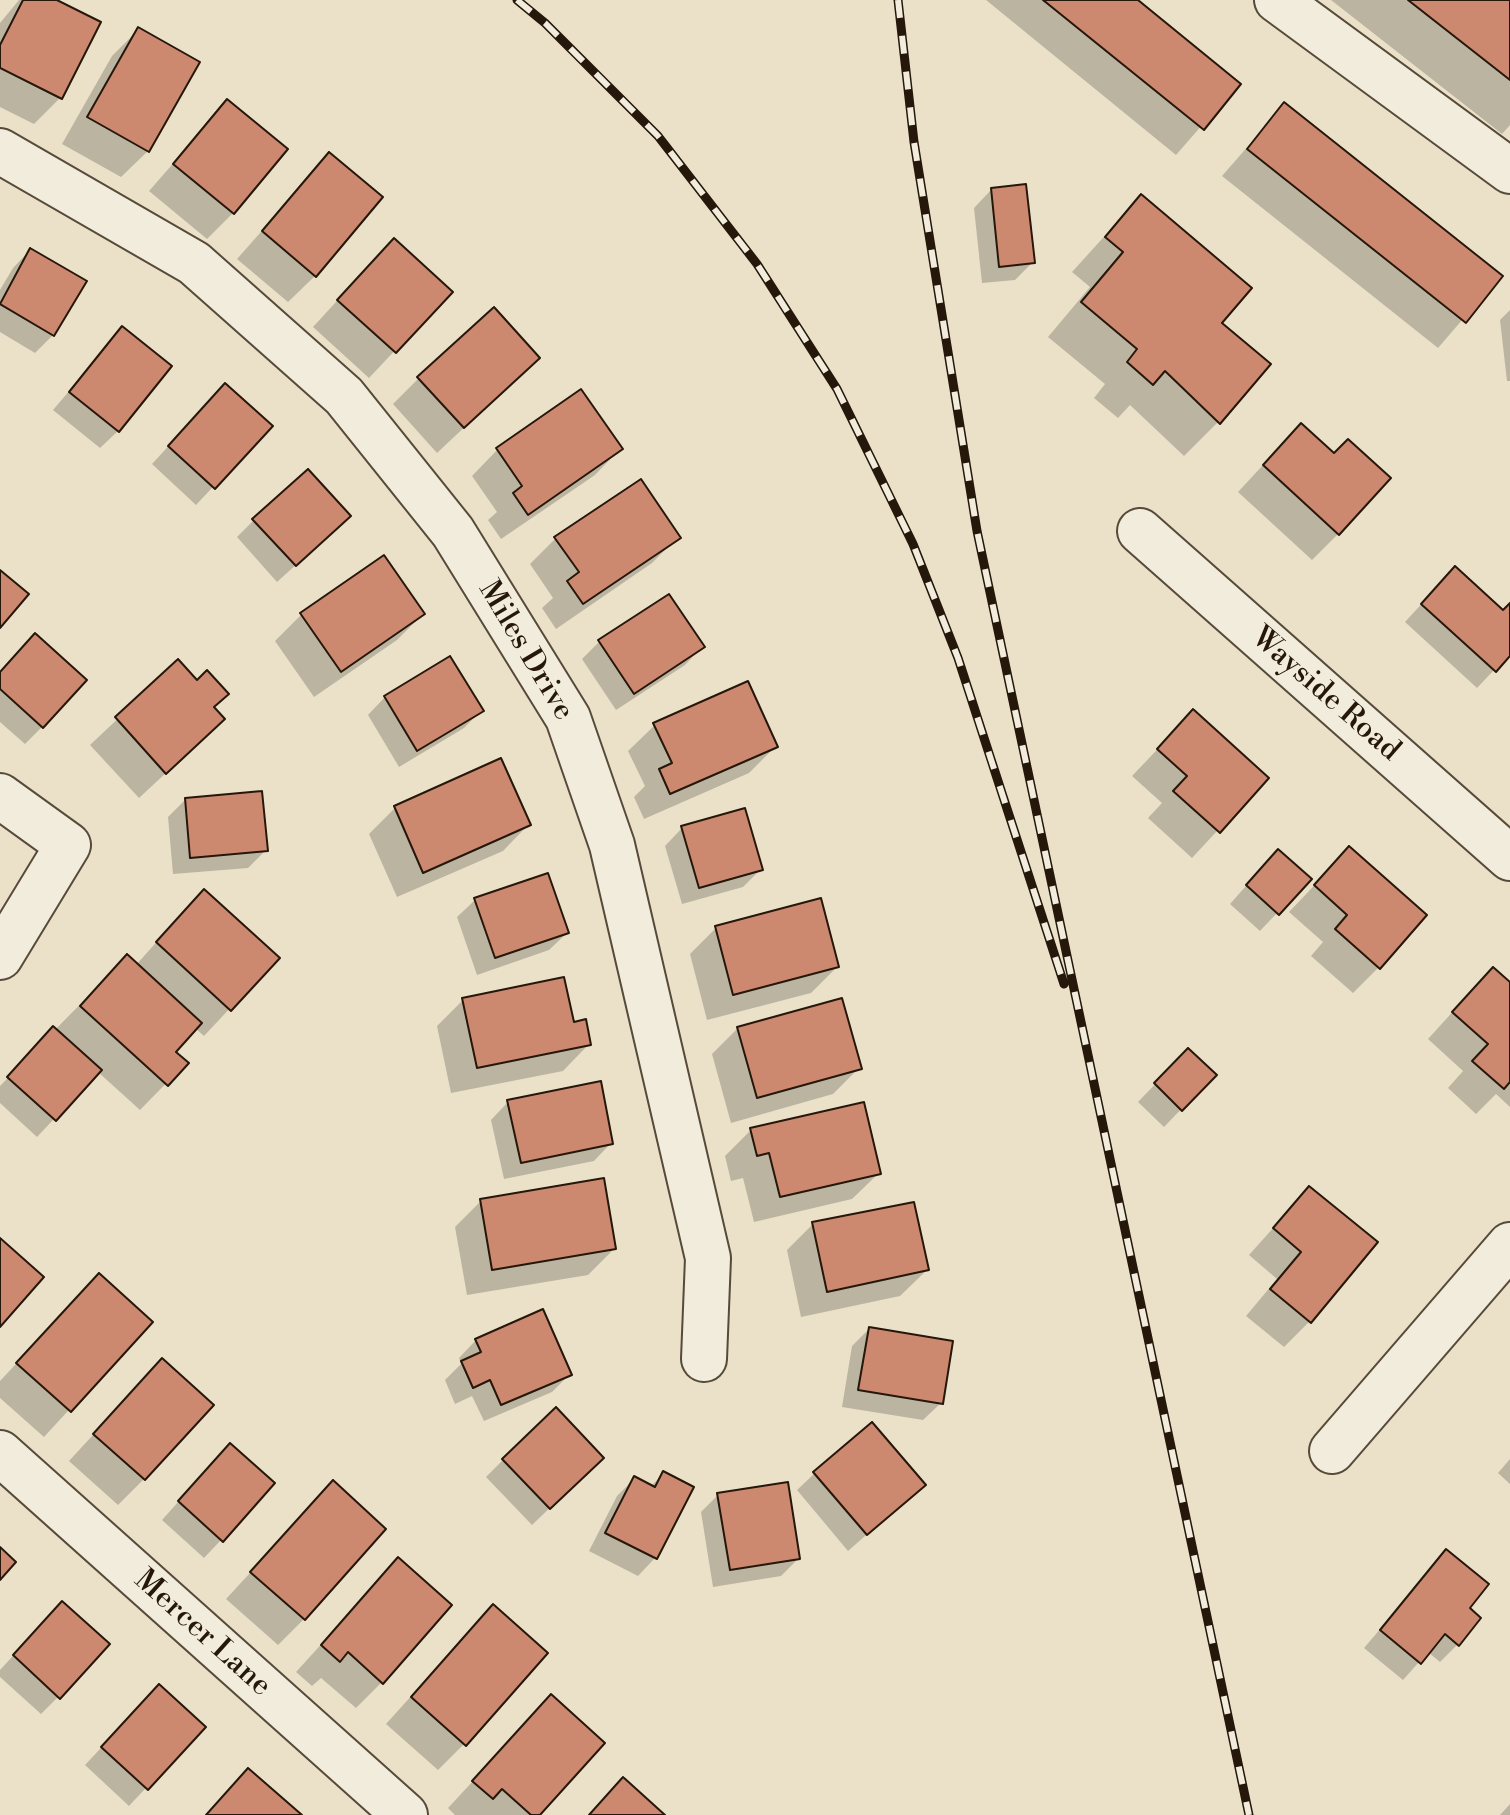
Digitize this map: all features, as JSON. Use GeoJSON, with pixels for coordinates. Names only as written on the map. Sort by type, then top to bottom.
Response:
{"type":"FeatureCollection","features":[{"type":"Feature","properties":{"kind":"street"},"geometry":{"type":"LineString","coordinates":[[1277,0],[1510,171]]}},
{"type":"Feature","properties":{"kind":"street","name":"Miles Drive"},"geometry":{"type":"LineString","coordinates":[[0,151],[194,263],[344,396],[453,532],[568,718],[612,845],[708,1258],[704,1359]]}},
{"type":"Feature","properties":{"kind":"street","name":"Wayside Road"},"geometry":{"type":"LineString","coordinates":[[1140,531],[1510,858]]}},
{"type":"Feature","properties":{"kind":"street"},"geometry":{"type":"LineString","coordinates":[[0,796],[68,845],[0,957]]}},
{"type":"Feature","properties":{"kind":"street"},"geometry":{"type":"LineString","coordinates":[[1332,1451],[1510,1245]]}},
{"type":"Feature","properties":{"kind":"street","name":"Mercer Lane"},"geometry":{"type":"LineString","coordinates":[[0,1453],[405,1815]]}},
{"type":"Feature","properties":{"kind":"building"},"geometry":{"type":"Polygon","coordinates":[[[23,0],[57,0],[101,22],[62,99],[0,68],[0,45],[23,0]]]}},
{"type":"Feature","properties":{"kind":"building"},"geometry":{"type":"Polygon","coordinates":[[[1043,0],[1138,0],[1241,84],[1204,130],[1043,0]]]}},
{"type":"Feature","properties":{"kind":"building"},"geometry":{"type":"Polygon","coordinates":[[[1408,0],[1510,0],[1510,80],[1408,0]]]}},
{"type":"Feature","properties":{"kind":"building"},"geometry":{"type":"Polygon","coordinates":[[[138,27],[200,62],[149,152],[87,117],[138,27]]]}},
{"type":"Feature","properties":{"kind":"building"},"geometry":{"type":"Polygon","coordinates":[[[227,99],[288,149],[234,214],[173,164],[227,99]]]}},
{"type":"Feature","properties":{"kind":"building"},"geometry":{"type":"Polygon","coordinates":[[[1284,102],[1503,276],[1466,323],[1247,149],[1284,102]]]}},
{"type":"Feature","properties":{"kind":"building"},"geometry":{"type":"Polygon","coordinates":[[[329,152],[383,197],[316,277],[262,231],[329,152]]]}},
{"type":"Feature","properties":{"kind":"building"},"geometry":{"type":"Polygon","coordinates":[[[1026,184],[1035,263],[999,267],[991,188],[1026,184]]]}},
{"type":"Feature","properties":{"kind":"building"},"geometry":{"type":"Polygon","coordinates":[[[1141,194],[1252,288],[1222,323],[1271,364],[1220,424],[1165,371],[1153,385],[1127,362],[1137,349],[1081,302],[1123,252],[1105,237],[1141,194]]]}},
{"type":"Feature","properties":{"kind":"building"},"geometry":{"type":"Polygon","coordinates":[[[394,238],[453,292],[396,353],[337,300],[394,238]]]}},
{"type":"Feature","properties":{"kind":"building"},"geometry":{"type":"Polygon","coordinates":[[[30,248],[87,281],[54,336],[0,304],[30,248]]]}},
{"type":"Feature","properties":{"kind":"building"},"geometry":{"type":"Polygon","coordinates":[[[494,307],[540,358],[464,428],[417,377],[494,307]]]}},
{"type":"Feature","properties":{"kind":"building"},"geometry":{"type":"Polygon","coordinates":[[[122,326],[172,366],[119,432],[69,392],[122,326]]]}},
{"type":"Feature","properties":{"kind":"building"},"geometry":{"type":"Polygon","coordinates":[[[225,383],[273,426],[215,489],[168,446],[225,383]]]}},
{"type":"Feature","properties":{"kind":"building"},"geometry":{"type":"Polygon","coordinates":[[[581,389],[623,449],[528,515],[513,493],[522,486],[496,448],[581,389]]]}},
{"type":"Feature","properties":{"kind":"building"},"geometry":{"type":"Polygon","coordinates":[[[1301,423],[1334,453],[1348,439],[1391,478],[1339,535],[1263,465],[1301,423]]]}},
{"type":"Feature","properties":{"kind":"building"},"geometry":{"type":"Polygon","coordinates":[[[308,469],[351,516],[296,566],[252,519],[308,469]]]}},
{"type":"Feature","properties":{"kind":"building"},"geometry":{"type":"Polygon","coordinates":[[[641,479],[681,538],[583,604],[567,581],[579,572],[554,537],[641,479]]]}},
{"type":"Feature","properties":{"kind":"building"},"geometry":{"type":"Polygon","coordinates":[[[384,555],[425,614],[341,672],[300,613],[384,555]]]}},
{"type":"Feature","properties":{"kind":"building"},"geometry":{"type":"Polygon","coordinates":[[[1455,566],[1503,610],[1510,603],[1510,656],[1496,672],[1421,604],[1455,566]]]}},
{"type":"Feature","properties":{"kind":"building"},"geometry":{"type":"Polygon","coordinates":[[[0,570],[29,594],[0,628],[0,570]]]}},
{"type":"Feature","properties":{"kind":"building"},"geometry":{"type":"Polygon","coordinates":[[[669,594],[705,647],[634,694],[598,640],[669,594]]]}},
{"type":"Feature","properties":{"kind":"building"},"geometry":{"type":"Polygon","coordinates":[[[35,633],[87,680],[43,728],[0,689],[0,672],[35,633]]]}},
{"type":"Feature","properties":{"kind":"building"},"geometry":{"type":"Polygon","coordinates":[[[450,656],[484,711],[417,751],[384,696],[450,656]]]}},
{"type":"Feature","properties":{"kind":"building"},"geometry":{"type":"Polygon","coordinates":[[[178,659],[197,680],[207,670],[229,694],[214,707],[225,719],[166,774],[115,717],[178,659]]]}},
{"type":"Feature","properties":{"kind":"building"},"geometry":{"type":"Polygon","coordinates":[[[748,681],[778,747],[670,794],[659,769],[672,763],[653,723],[748,681]]]}},
{"type":"Feature","properties":{"kind":"building"},"geometry":{"type":"Polygon","coordinates":[[[1193,709],[1269,778],[1220,833],[1173,791],[1187,776],[1157,749],[1193,709]]]}},
{"type":"Feature","properties":{"kind":"building"},"geometry":{"type":"Polygon","coordinates":[[[501,758],[531,825],[423,873],[394,806],[501,758]]]}},
{"type":"Feature","properties":{"kind":"building"},"geometry":{"type":"Polygon","coordinates":[[[262,791],[268,851],[190,858],[185,798],[262,791]]]}},
{"type":"Feature","properties":{"kind":"building"},"geometry":{"type":"Polygon","coordinates":[[[745,808],[763,870],[699,888],[681,826],[745,808]]]}},
{"type":"Feature","properties":{"kind":"building"},"geometry":{"type":"Polygon","coordinates":[[[1349,846],[1427,915],[1380,969],[1335,929],[1347,915],[1314,885],[1349,846]]]}},
{"type":"Feature","properties":{"kind":"building"},"geometry":{"type":"Polygon","coordinates":[[[1278,849],[1312,879],[1279,915],[1246,885],[1278,849]]]}},
{"type":"Feature","properties":{"kind":"building"},"geometry":{"type":"Polygon","coordinates":[[[548,873],[569,933],[495,958],[474,898],[548,873]]]}},
{"type":"Feature","properties":{"kind":"building"},"geometry":{"type":"Polygon","coordinates":[[[204,889],[280,958],[231,1011],[156,942],[204,889]]]}},
{"type":"Feature","properties":{"kind":"building"},"geometry":{"type":"Polygon","coordinates":[[[821,898],[839,967],[733,995],[715,926],[821,898]]]}},
{"type":"Feature","properties":{"kind":"building"},"geometry":{"type":"Polygon","coordinates":[[[127,954],[202,1023],[176,1052],[189,1063],[168,1086],[80,1006],[127,954]]]}},
{"type":"Feature","properties":{"kind":"building"},"geometry":{"type":"Polygon","coordinates":[[[1493,967],[1510,982],[1510,1082],[1504,1089],[1472,1061],[1488,1044],[1452,1012],[1493,967]]]}},
{"type":"Feature","properties":{"kind":"building"},"geometry":{"type":"Polygon","coordinates":[[[564,977],[574,1022],[586,1019],[591,1045],[477,1068],[462,998],[564,977]]]}},
{"type":"Feature","properties":{"kind":"building"},"geometry":{"type":"Polygon","coordinates":[[[842,998],[862,1069],[757,1098],[737,1027],[842,998]]]}},
{"type":"Feature","properties":{"kind":"building"},"geometry":{"type":"Polygon","coordinates":[[[53,1026],[102,1070],[56,1121],[7,1077],[53,1026]]]}},
{"type":"Feature","properties":{"kind":"building"},"geometry":{"type":"Polygon","coordinates":[[[1188,1048],[1217,1075],[1182,1111],[1154,1083],[1188,1048]]]}},
{"type":"Feature","properties":{"kind":"building"},"geometry":{"type":"Polygon","coordinates":[[[601,1081],[613,1144],[521,1163],[507,1100],[601,1081]]]}},
{"type":"Feature","properties":{"kind":"building"},"geometry":{"type":"Polygon","coordinates":[[[864,1102],[881,1174],[780,1197],[769,1153],[757,1156],[750,1128],[864,1102]]]}},
{"type":"Feature","properties":{"kind":"building"},"geometry":{"type":"Polygon","coordinates":[[[604,1178],[616,1249],[492,1270],[480,1199],[604,1178]]]}},
{"type":"Feature","properties":{"kind":"building"},"geometry":{"type":"Polygon","coordinates":[[[1309,1186],[1378,1242],[1311,1323],[1270,1289],[1301,1252],[1273,1228],[1309,1186]]]}},
{"type":"Feature","properties":{"kind":"building"},"geometry":{"type":"Polygon","coordinates":[[[914,1202],[929,1270],[827,1292],[812,1222],[914,1202]]]}},
{"type":"Feature","properties":{"kind":"building"},"geometry":{"type":"Polygon","coordinates":[[[0,1238],[44,1277],[0,1327],[0,1238]]]}},
{"type":"Feature","properties":{"kind":"building"},"geometry":{"type":"Polygon","coordinates":[[[99,1273],[153,1322],[71,1412],[16,1363],[99,1273]]]}},
{"type":"Feature","properties":{"kind":"building"},"geometry":{"type":"Polygon","coordinates":[[[543,1309],[572,1375],[501,1405],[490,1380],[473,1388],[461,1361],[481,1352],[475,1339],[543,1309]]]}},
{"type":"Feature","properties":{"kind":"building"},"geometry":{"type":"Polygon","coordinates":[[[869,1327],[953,1341],[943,1404],[858,1390],[869,1327]]]}},
{"type":"Feature","properties":{"kind":"building"},"geometry":{"type":"Polygon","coordinates":[[[162,1358],[214,1405],[145,1480],[93,1434],[162,1358]]]}},
{"type":"Feature","properties":{"kind":"building"},"geometry":{"type":"Polygon","coordinates":[[[556,1407],[604,1458],[550,1509],[502,1459],[556,1407]]]}},
{"type":"Feature","properties":{"kind":"building"},"geometry":{"type":"Polygon","coordinates":[[[872,1422],[926,1485],[867,1535],[813,1472],[872,1422]]]}},
{"type":"Feature","properties":{"kind":"building"},"geometry":{"type":"Polygon","coordinates":[[[230,1443],[275,1483],[223,1542],[178,1501],[230,1443]]]}},
{"type":"Feature","properties":{"kind":"building"},"geometry":{"type":"Polygon","coordinates":[[[663,1471],[694,1487],[657,1559],[605,1533],[634,1476],[655,1487],[663,1471]]]}},
{"type":"Feature","properties":{"kind":"building"},"geometry":{"type":"Polygon","coordinates":[[[333,1480],[386,1529],[305,1620],[250,1572],[333,1480]]]}},
{"type":"Feature","properties":{"kind":"building"},"geometry":{"type":"Polygon","coordinates":[[[788,1482],[800,1559],[730,1570],[717,1493],[788,1482]]]}},
{"type":"Feature","properties":{"kind":"building"},"geometry":{"type":"Polygon","coordinates":[[[0,1547],[16,1562],[0,1580],[0,1547]]]}},
{"type":"Feature","properties":{"kind":"building"},"geometry":{"type":"Polygon","coordinates":[[[1446,1549],[1489,1584],[1470,1608],[1481,1618],[1459,1646],[1445,1634],[1421,1664],[1380,1630],[1446,1549]]]}},
{"type":"Feature","properties":{"kind":"building"},"geometry":{"type":"Polygon","coordinates":[[[398,1557],[452,1605],[383,1684],[348,1652],[340,1662],[321,1645],[398,1557]]]}},
{"type":"Feature","properties":{"kind":"building"},"geometry":{"type":"Polygon","coordinates":[[[62,1601],[110,1644],[60,1699],[13,1655],[62,1601]]]}},
{"type":"Feature","properties":{"kind":"building"},"geometry":{"type":"Polygon","coordinates":[[[493,1604],[548,1653],[466,1746],[411,1697],[493,1604]]]}},
{"type":"Feature","properties":{"kind":"building"},"geometry":{"type":"Polygon","coordinates":[[[159,1684],[206,1727],[148,1790],[101,1747],[159,1684]]]}},
{"type":"Feature","properties":{"kind":"building"},"geometry":{"type":"Polygon","coordinates":[[[551,1694],[605,1743],[540,1815],[531,1815],[502,1789],[493,1799],[472,1781],[551,1694]]]}},
{"type":"Feature","properties":{"kind":"building"},"geometry":{"type":"Polygon","coordinates":[[[248,1768],[302,1815],[206,1815],[248,1768]]]}},
{"type":"Feature","properties":{"kind":"building"},"geometry":{"type":"Polygon","coordinates":[[[623,1777],[665,1815],[589,1815],[623,1777]]]}},
{"type":"Feature","properties":{"kind":"railway"},"geometry":{"type":"LineString","coordinates":[[517,0],[545,23],[658,136],[757,264],[837,389],[913,544],[958,658],[1064,984]]}},
{"type":"Feature","properties":{"kind":"railway"},"geometry":{"type":"LineString","coordinates":[[898,0],[914,142],[977,531],[1249,1815]]}}]}
